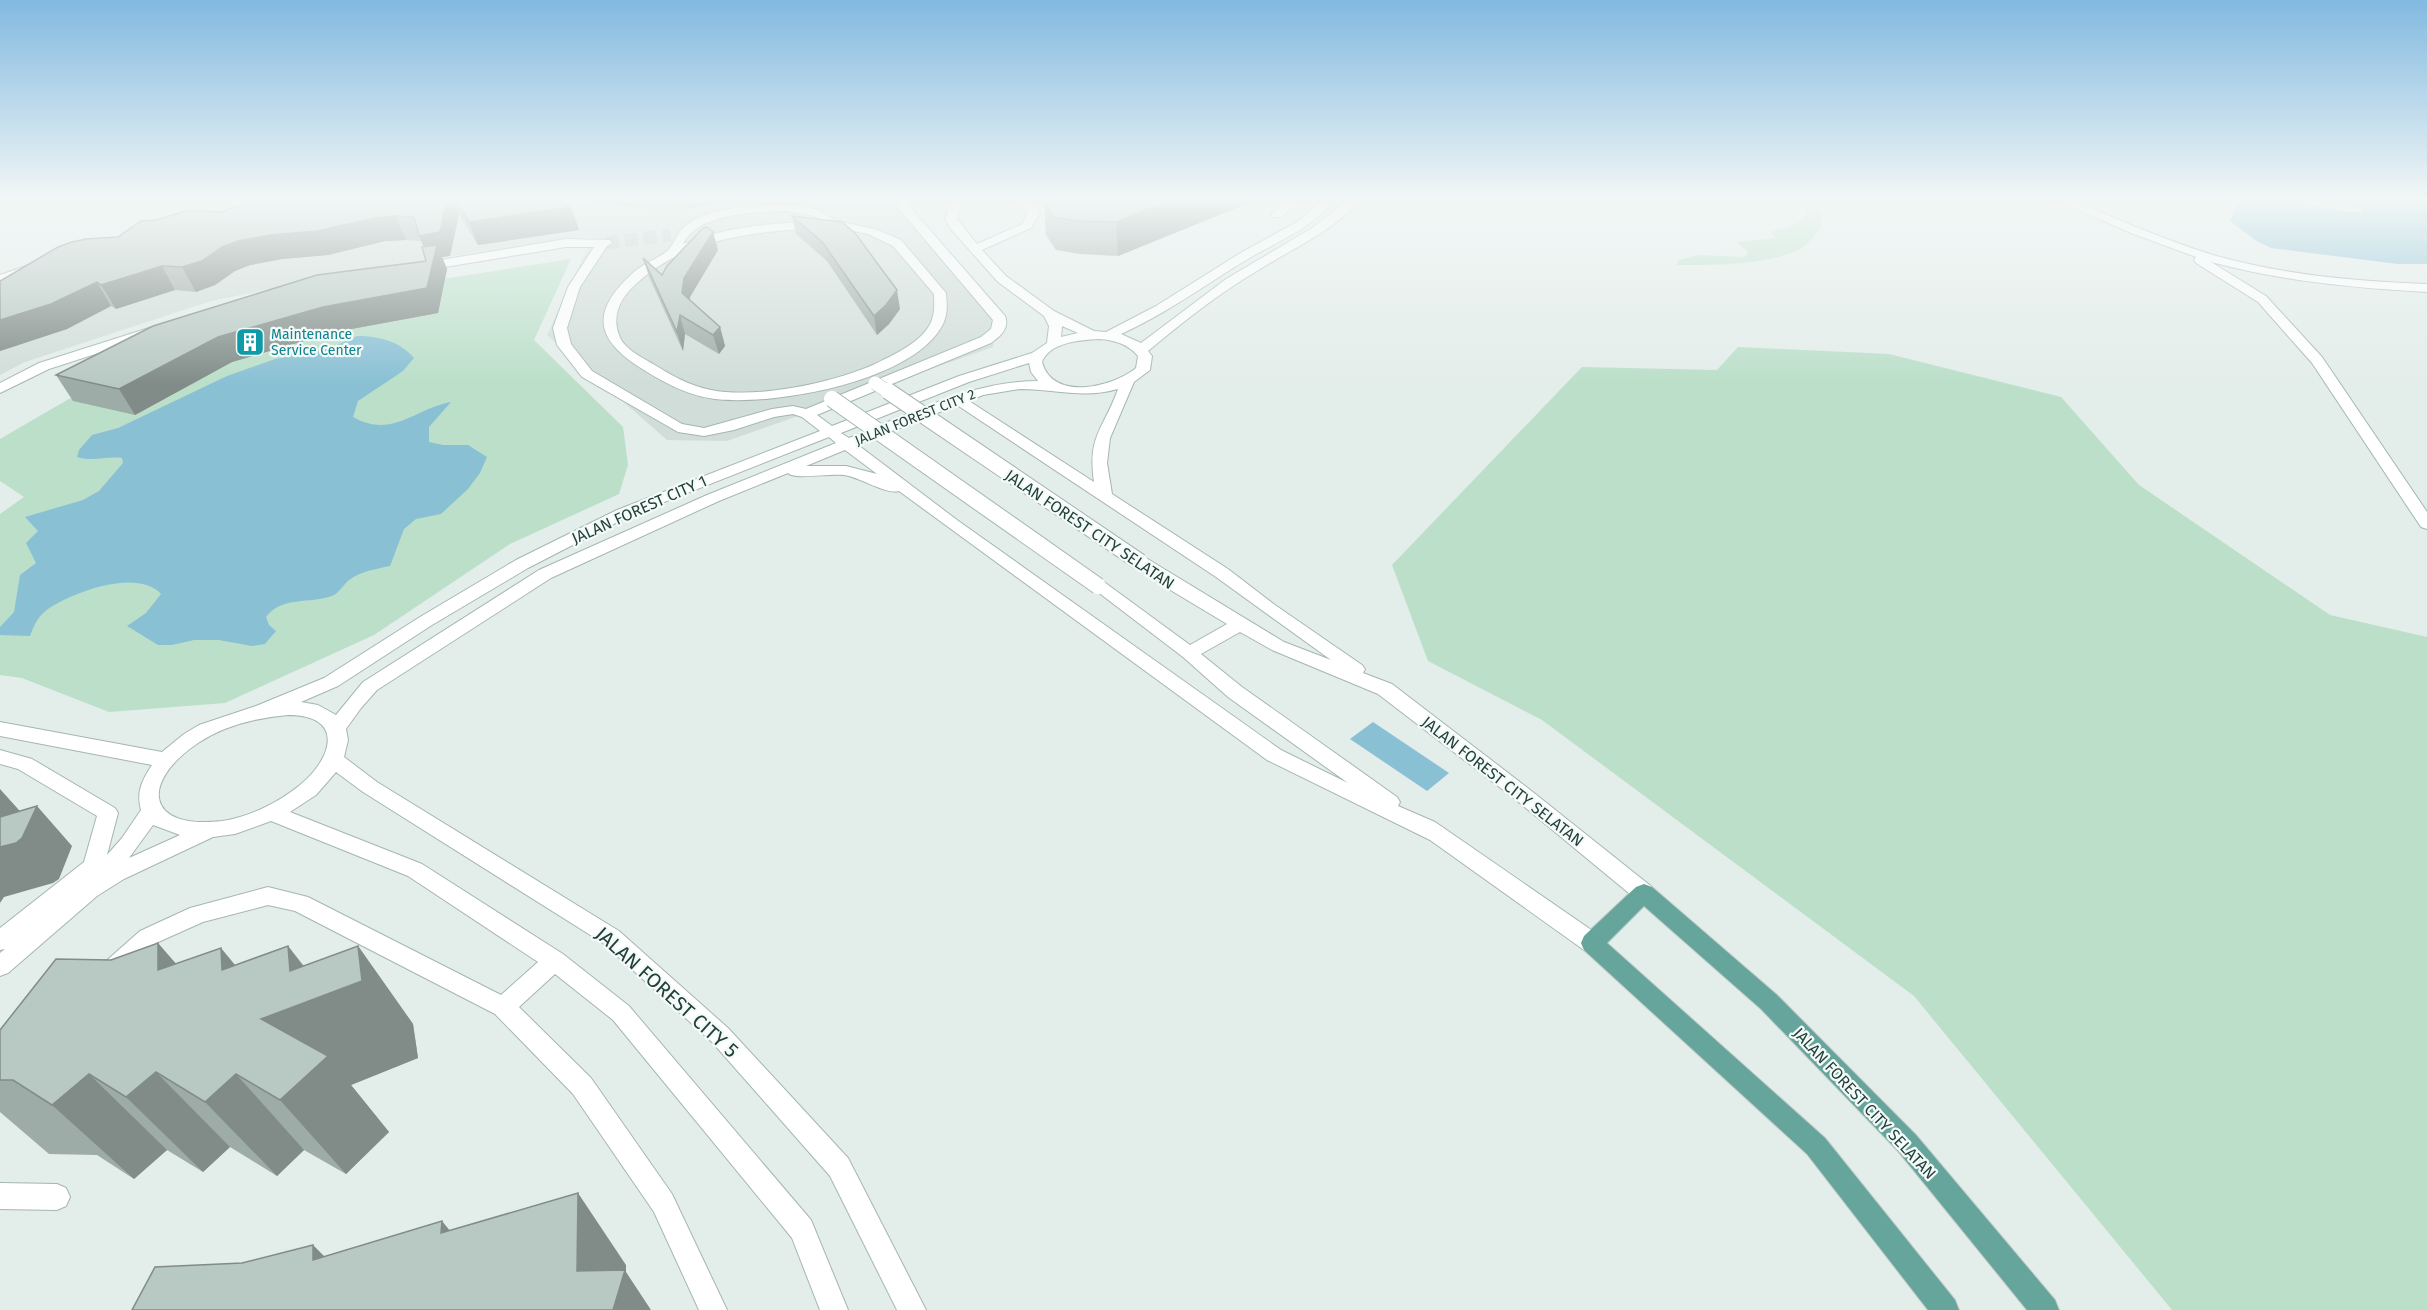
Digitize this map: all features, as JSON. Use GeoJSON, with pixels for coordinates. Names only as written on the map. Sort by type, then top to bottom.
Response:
{"type":"FeatureCollection","features":[{"type":"Feature","properties":{"kind":"main road"},"geometry":{"type":"LineString","coordinates":[[1644,893],[1592,943],[1816,1146],[1945,1310]]}},
{"type":"Feature","properties":{"kind":"main road","name":"JALAN FOREST CITY SELATAN"},"geometry":{"type":"LineString","coordinates":[[1644,893],[1769,1002],[1907,1143],[2024,1281],[2045,1310]]}},
{"type":"Feature","properties":{"kind":"street"},"geometry":{"type":"LineString","coordinates":[[408,269],[456,261]]}},
{"type":"Feature","properties":{"kind":"street"},"geometry":{"type":"LineString","coordinates":[[591,261],[574,287],[560,328],[564,345],[587,374],[678,428],[704,432],[729,427],[772,413],[793,410],[807,414],[951,523],[1274,754],[1436,834]]}},
{"type":"Feature","properties":{"kind":"street"},"geometry":{"type":"LineString","coordinates":[[658,261],[639,272],[617,295],[609,318],[612,338],[637,360],[673,383],[712,395],[774,395],[869,379],[916,346],[931,331],[939,318],[940,293],[913,261]]}},
{"type":"Feature","properties":{"kind":"street"},"geometry":{"type":"LineString","coordinates":[[807,414],[986,340],[995,334],[1000,326],[1000,319],[950,261]]}},
{"type":"Feature","properties":{"kind":"street"},"geometry":{"type":"LineString","coordinates":[[985,261],[1002,279],[1049,314],[1091,335]]}},
{"type":"Feature","properties":{"kind":"street"},"geometry":{"type":"LineString","coordinates":[[1107,336],[1156,312],[1236,261]]}},
{"type":"Feature","properties":{"kind":"street"},"geometry":{"type":"LineString","coordinates":[[1141,350],[1174,322],[1241,274],[1263,261]]}},
{"type":"Feature","properties":{"kind":"street"},"geometry":{"type":"LineString","coordinates":[[2202,261],[2262,299],[2317,360],[2427,524]]}},
{"type":"Feature","properties":{"kind":"street"},"geometry":{"type":"LineString","coordinates":[[2225,261],[2301,278],[2368,286],[2427,288]]}},
{"type":"Feature","properties":{"kind":"street"},"geometry":{"type":"LineString","coordinates":[[0,279],[40,265]]}},
{"type":"Feature","properties":{"kind":"street"},"geometry":{"type":"LineString","coordinates":[[1049,314],[1056,326],[1053,344]]}},
{"type":"Feature","properties":{"kind":"street"},"geometry":{"type":"LineString","coordinates":[[0,389],[44,366],[170,325]]}},
{"type":"Feature","properties":{"kind":"street"},"geometry":{"type":"LineString","coordinates":[[1053,385],[1037,372],[1038,356],[1053,344],[1067,339],[1091,335],[1107,336],[1127,341],[1141,350],[1145,356],[1143,370],[1127,382],[1122,401],[1104,432],[1099,455],[1105,497]]}},
{"type":"Feature","properties":{"kind":"street","name":"JALAN FOREST CITY 1"},"geometry":{"type":"LineString","coordinates":[[263,710],[332,682],[426,621],[522,564],[613,518],[964,379],[1038,356]]}},
{"type":"Feature","properties":{"kind":"street","name":"JALAN FOREST CITY SELATAN"},"geometry":{"type":"LineString","coordinates":[[869,379],[1178,587],[1242,622],[1278,646],[1385,689],[1522,794],[1644,893]]}},
{"type":"Feature","properties":{"kind":"street","name":"JALAN FOREST CITY 2"},"geometry":{"type":"LineString","coordinates":[[848,444],[958,400],[996,388],[1053,385],[1067,389],[1099,390],[1127,382]]}},
{"type":"Feature","properties":{"kind":"street"},"geometry":{"type":"LineString","coordinates":[[817,388],[1098,586],[1189,653],[1235,692],[1592,943]]}},
{"type":"Feature","properties":{"kind":"street"},"geometry":{"type":"LineString","coordinates":[[958,400],[1222,573],[1269,609],[1385,689]]}},
{"type":"Feature","properties":{"kind":"street","name":"JALAN FOREST CITY 1"},"geometry":{"type":"LineString","coordinates":[[337,728],[354,703],[370,686],[545,574],[712,498],[848,444]]}},
{"type":"Feature","properties":{"kind":"street"},"geometry":{"type":"LineString","coordinates":[[712,498],[799,472],[824,469],[848,470],[886,484],[951,523]]}},
{"type":"Feature","properties":{"kind":"street"},"geometry":{"type":"LineString","coordinates":[[1189,653],[1242,622]]}},
{"type":"Feature","properties":{"kind":"street"},"geometry":{"type":"LineString","coordinates":[[288,708],[310,710],[327,717],[337,728],[340,743],[334,760],[321,779],[299,797],[271,813],[240,825],[209,831],[182,830],[162,823],[150,811],[147,796],[153,778],[166,760],[185,744],[209,729],[236,717],[263,710],[288,708]]}},
{"type":"Feature","properties":{"kind":"street"},"geometry":{"type":"LineString","coordinates":[[0,729],[166,760]]}},
{"type":"Feature","properties":{"kind":"street"},"geometry":{"type":"LineString","coordinates":[[0,757],[25,764],[108,813],[93,866],[0,941]]}},
{"type":"Feature","properties":{"kind":"street","name":"JALAN FOREST CITY 5"},"geometry":{"type":"LineString","coordinates":[[334,760],[370,787],[611,937],[720,1035],[839,1167],[912,1310]]}},
{"type":"Feature","properties":{"kind":"street"},"geometry":{"type":"LineString","coordinates":[[89,890],[129,844],[150,811]]}},
{"type":"Feature","properties":{"kind":"street"},"geometry":{"type":"LineString","coordinates":[[271,813],[415,870],[555,961],[621,1012],[802,1229],[834,1310]]}},
{"type":"Feature","properties":{"kind":"street"},"geometry":{"type":"LineString","coordinates":[[0,966],[89,890],[116,873],[209,831]]}},
{"type":"Feature","properties":{"kind":"street"},"geometry":{"type":"LineString","coordinates":[[96,985],[148,937],[198,914],[268,896],[300,903],[503,1007],[582,1086],[596,1106],[663,1203],[713,1310]]}},
{"type":"Feature","properties":{"kind":"street"},"geometry":{"type":"LineString","coordinates":[[503,1007],[555,961]]}},
{"type":"Feature","properties":{"kind":"street"},"geometry":{"type":"LineString","coordinates":[[0,1196],[57,1197]]}},
{"type":"Feature","properties":{"kind":"shaded area"},"geometry":{"type":"Polygon","coordinates":[[[101,261],[415,261],[211,301],[25,362],[0,375],[0,290],[101,261]]]}},
{"type":"Feature","properties":{"kind":"shaded area"},"geometry":{"type":"Polygon","coordinates":[[[581,261],[945,261],[995,320],[993,347],[727,441],[667,440],[547,335],[581,261]]]}},
{"type":"Feature","properties":{"kind":"green space"},"geometry":{"type":"Polygon","coordinates":[[[570,261],[534,340],[623,427],[628,465],[619,494],[510,544],[374,635],[225,703],[109,712],[22,678],[0,675],[0,514],[24,497],[0,481],[0,439],[181,334],[417,283],[570,261]]]}},
{"type":"Feature","properties":{"kind":"green space"},"geometry":{"type":"Polygon","coordinates":[[[1679,261],[1760,261],[1708,265],[1677,265],[1679,261]]]}},
{"type":"Feature","properties":{"kind":"green space"},"geometry":{"type":"Polygon","coordinates":[[[1738,347],[1889,354],[2061,397],[2139,485],[2330,615],[2427,637],[2427,1310],[2172,1310],[1914,996],[1542,720],[1428,661],[1392,565],[1582,367],[1717,370],[1738,347]]]}},
{"type":"Feature","properties":{"kind":"water"},"geometry":{"type":"Polygon","coordinates":[[[2375,261],[2427,261],[2427,264],[2375,261]]]}},
{"type":"Feature","properties":{"kind":"water"},"geometry":{"type":"Polygon","coordinates":[[[357,336],[388,341],[402,347],[414,358],[403,371],[358,401],[353,417],[367,423],[391,424],[451,402],[429,427],[429,442],[443,445],[468,445],[487,457],[480,473],[468,489],[441,514],[416,519],[404,529],[390,566],[358,574],[332,596],[288,603],[272,610],[266,617],[269,625],[276,631],[265,644],[252,646],[219,640],[194,640],[172,645],[158,645],[127,626],[146,613],[161,594],[151,586],[137,583],[105,585],[59,602],[42,615],[30,636],[0,635],[0,627],[14,612],[20,575],[36,563],[26,543],[38,531],[25,517],[83,500],[99,491],[123,463],[122,458],[77,457],[79,450],[92,435],[118,428],[227,376],[275,359],[330,348],[357,336]]]}},
{"type":"Feature","properties":{"kind":"water"},"geometry":{"type":"Polygon","coordinates":[[[1373,722],[1449,773],[1427,791],[1350,739],[1373,722]]]}},
{"type":"Feature","properties":{"kind":"building"},"geometry":{"type":"Polygon","coordinates":[[[34,261],[202,261],[182,267],[162,266],[101,285],[97,282],[51,304],[0,320],[0,281],[34,261]]]}},
{"type":"Feature","properties":{"kind":"building"},"geometry":{"type":"Polygon","coordinates":[[[433,261],[427,288],[323,307],[218,337],[119,389],[56,375],[153,326],[317,275],[433,261]]]}},
{"type":"Feature","properties":{"kind":"building"},"geometry":{"type":"Polygon","coordinates":[[[644,261],[662,275],[672,261],[695,261],[684,278],[682,293],[720,327],[713,335],[680,315],[677,332],[644,261]]]}},
{"type":"Feature","properties":{"kind":"building"},"geometry":{"type":"Polygon","coordinates":[[[836,261],[876,261],[897,290],[874,316],[836,261]]]}},
{"type":"Feature","properties":{"kind":"building"},"geometry":{"type":"Polygon","coordinates":[[[37,806],[22,838],[16,843],[0,847],[0,817],[37,806]]]}},
{"type":"Feature","properties":{"kind":"building"},"geometry":{"type":"Polygon","coordinates":[[[158,943],[158,970],[221,948],[222,970],[288,946],[290,971],[358,946],[362,981],[261,1019],[328,1056],[280,1100],[236,1074],[205,1102],[156,1072],[126,1097],[89,1074],[52,1105],[13,1080],[0,1080],[0,1030],[56,959],[111,960],[158,943]]]}},
{"type":"Feature","properties":{"kind":"building"},"geometry":{"type":"Polygon","coordinates":[[[578,1193],[577,1271],[625,1270],[613,1310],[132,1310],[155,1267],[242,1263],[313,1245],[313,1260],[442,1221],[441,1233],[578,1193]]]}},
{"type":"Feature","properties":{"kind":"place","name":"Maintenance Service Center"},"geometry":{"type":"Point","coordinates":[250,342]}}]}
